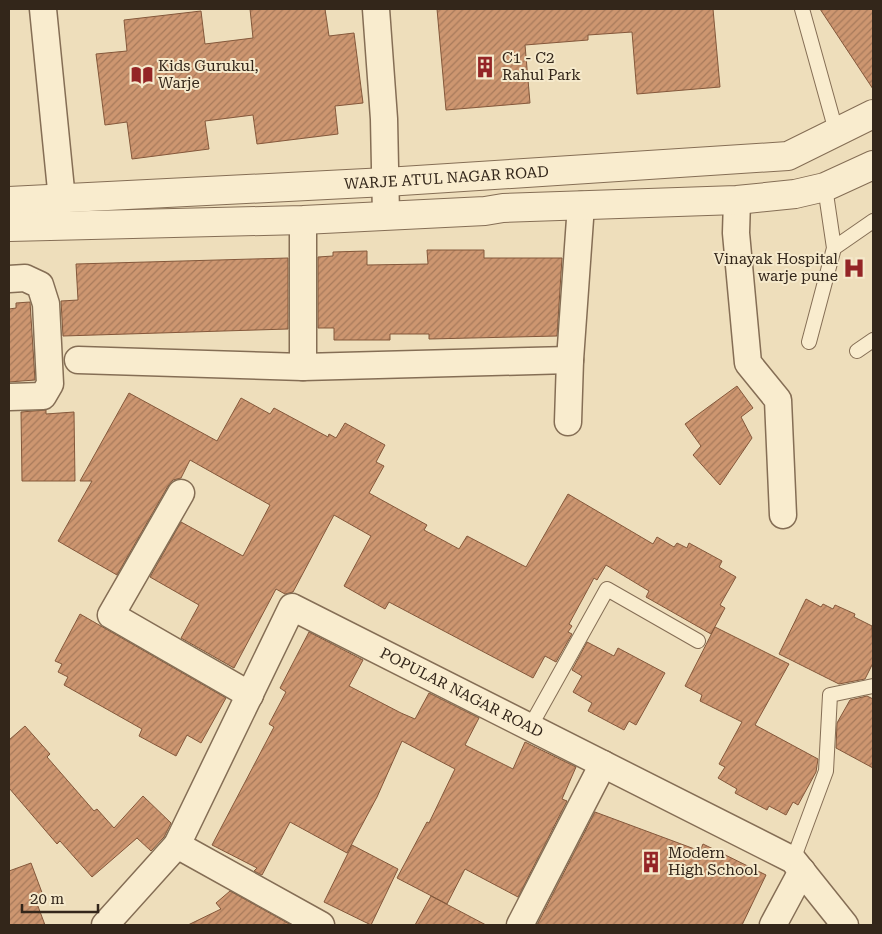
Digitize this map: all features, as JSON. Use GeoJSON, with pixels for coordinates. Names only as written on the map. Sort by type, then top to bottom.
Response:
{"type":"FeatureCollection","features":[{"type":"Feature","properties":{"kind":"street"},"geometry":{"type":"LineString","coordinates":[[43,9],[62,200]]}},
{"type":"Feature","properties":{"kind":"street"},"geometry":{"type":"LineString","coordinates":[[376,9],[386,182],[386,215]]}},
{"type":"Feature","properties":{"kind":"street","name":"WARJE ATUL NAGAR ROAD"},"geometry":{"type":"LineString","coordinates":[[9,201],[62,200],[386,182],[788,156],[873,114]]}},
{"type":"Feature","properties":{"kind":"street"},"geometry":{"type":"LineString","coordinates":[[788,156],[795,194]]}},
{"type":"Feature","properties":{"kind":"street"},"geometry":{"type":"LineString","coordinates":[[9,227],[303,220],[582,205],[737,200],[795,194],[824,187],[873,165]]}},
{"type":"Feature","properties":{"kind":"street"},"geometry":{"type":"LineString","coordinates":[[737,200],[736,233],[748,363],[778,400],[783,515]]}},
{"type":"Feature","properties":{"kind":"street"},"geometry":{"type":"LineString","coordinates":[[568,422],[570,360],[582,205]]}},
{"type":"Feature","properties":{"kind":"street"},"geometry":{"type":"LineString","coordinates":[[303,220],[303,367]]}},
{"type":"Feature","properties":{"kind":"street"},"geometry":{"type":"LineString","coordinates":[[9,279],[24,278],[40,286],[46,304],[50,384],[44,396],[9,398]]}},
{"type":"Feature","properties":{"kind":"street"},"geometry":{"type":"LineString","coordinates":[[78,360],[303,367],[570,360]]}},
{"type":"Feature","properties":{"kind":"street"},"geometry":{"type":"LineString","coordinates":[[181,493],[111,615],[250,695]]}},
{"type":"Feature","properties":{"kind":"street","name":"POPULAR NAGAR ROAD"},"geometry":{"type":"LineString","coordinates":[[105,925],[178,845],[292,607],[798,865],[846,925]]}},
{"type":"Feature","properties":{"kind":"street"},"geometry":{"type":"LineString","coordinates":[[520,925],[603,764]]}},
{"type":"Feature","properties":{"kind":"street"},"geometry":{"type":"LineString","coordinates":[[178,845],[321,925]]}},
{"type":"Feature","properties":{"kind":"street"},"geometry":{"type":"LineString","coordinates":[[773,925],[798,865]]}},
{"type":"Feature","properties":{"kind":"lane"},"geometry":{"type":"LineString","coordinates":[[802,9],[836,131]]}},
{"type":"Feature","properties":{"kind":"lane"},"geometry":{"type":"LineString","coordinates":[[809,342],[834,248],[824,187]]}},
{"type":"Feature","properties":{"kind":"lane"},"geometry":{"type":"LineString","coordinates":[[834,248],[873,221]]}},
{"type":"Feature","properties":{"kind":"lane"},"geometry":{"type":"LineString","coordinates":[[858,351],[873,340]]}},
{"type":"Feature","properties":{"kind":"lane"},"geometry":{"type":"LineString","coordinates":[[530,727],[607,589],[698,641]]}},
{"type":"Feature","properties":{"kind":"lane"},"geometry":{"type":"LineString","coordinates":[[798,865],[826,771],[830,696],[873,686]]}},
{"type":"Feature","properties":{"kind":"building"},"geometry":{"type":"Polygon","coordinates":[[[250,9],[325,9],[329,36],[354,33],[363,103],[335,106],[338,134],[257,144],[253,115],[205,121],[209,149],[132,159],[127,122],[105,125],[96,54],[127,51],[124,20],[201,11],[205,44],[253,38],[250,9]]]}},
{"type":"Feature","properties":{"kind":"building","name":"C1 - C2 Rahul Park"},"geometry":{"type":"Polygon","coordinates":[[[437,9],[713,9],[720,87],[637,94],[632,32],[588,35],[588,40],[525,45],[530,103],[446,110],[437,9]]]}},
{"type":"Feature","properties":{"kind":"building"},"geometry":{"type":"Polygon","coordinates":[[[820,9],[873,9],[873,89],[820,9]]]}},
{"type":"Feature","properties":{"kind":"building"},"geometry":{"type":"Polygon","coordinates":[[[427,250],[484,250],[484,258],[562,258],[557,336],[429,339],[429,334],[390,334],[390,340],[334,340],[334,328],[318,328],[318,257],[333,256],[333,252],[367,251],[367,265],[428,264],[427,250]]]}},
{"type":"Feature","properties":{"kind":"building"},"geometry":{"type":"Polygon","coordinates":[[[288,258],[288,329],[63,336],[61,301],[78,300],[76,264],[288,258]]]}},
{"type":"Feature","properties":{"kind":"building"},"geometry":{"type":"Polygon","coordinates":[[[30,302],[35,380],[9,382],[9,309],[16,308],[16,303],[30,302]]]}},
{"type":"Feature","properties":{"kind":"building"},"geometry":{"type":"Polygon","coordinates":[[[737,386],[753,408],[741,417],[752,438],[720,485],[693,455],[701,446],[685,424],[737,386]]]}},
{"type":"Feature","properties":{"kind":"building"},"geometry":{"type":"Polygon","coordinates":[[[129,393],[217,441],[241,398],[270,414],[274,408],[328,437],[329,434],[336,438],[345,423],[385,445],[376,462],[384,466],[369,493],[427,525],[424,530],[459,549],[467,536],[526,567],[568,494],[653,544],[657,537],[674,547],[677,543],[687,548],[689,543],[722,561],[719,567],[736,577],[720,605],[725,608],[711,634],[646,597],[649,591],[606,565],[597,580],[594,578],[569,624],[572,626],[568,632],[572,634],[556,662],[545,656],[533,678],[389,602],[385,609],[344,586],[371,536],[334,515],[293,592],[285,594],[276,589],[234,668],[181,638],[199,605],[150,577],[181,522],[243,556],[270,505],[190,460],[181,478],[173,480],[168,486],[117,575],[58,541],[92,481],[80,481],[129,393]]]}},
{"type":"Feature","properties":{"kind":"building"},"geometry":{"type":"Polygon","coordinates":[[[46,410],[46,414],[74,412],[75,481],[22,481],[21,412],[46,410]]]}},
{"type":"Feature","properties":{"kind":"building"},"geometry":{"type":"Polygon","coordinates":[[[806,599],[821,607],[823,604],[833,609],[835,605],[855,614],[854,617],[872,626],[873,663],[865,679],[839,684],[779,654],[806,599]]]}},
{"type":"Feature","properties":{"kind":"building"},"geometry":{"type":"Polygon","coordinates":[[[80,614],[226,698],[201,743],[187,735],[176,756],[139,736],[142,729],[64,685],[68,677],[58,672],[62,664],[55,661],[80,614]]]}},
{"type":"Feature","properties":{"kind":"building"},"geometry":{"type":"Polygon","coordinates":[[[715,627],[789,664],[755,725],[818,759],[816,772],[798,805],[793,802],[786,815],[769,806],[767,810],[735,793],[737,789],[718,778],[725,767],[719,764],[742,722],[700,701],[702,695],[685,686],[715,627]]]}},
{"type":"Feature","properties":{"kind":"building"},"geometry":{"type":"Polygon","coordinates":[[[309,632],[363,660],[349,686],[401,713],[415,719],[429,693],[479,718],[465,745],[513,769],[525,742],[576,767],[562,799],[567,801],[518,897],[465,869],[447,904],[397,878],[427,822],[429,823],[455,769],[402,741],[377,797],[347,853],[290,822],[262,875],[254,871],[257,868],[212,845],[274,727],[269,724],[286,692],[280,688],[309,632]]]}},
{"type":"Feature","properties":{"kind":"building"},"geometry":{"type":"Polygon","coordinates":[[[587,642],[614,656],[618,648],[665,673],[636,725],[629,721],[624,730],[588,711],[592,703],[573,692],[582,676],[572,670],[587,642]]]}},
{"type":"Feature","properties":{"kind":"building"},"geometry":{"type":"Polygon","coordinates":[[[867,696],[873,699],[873,768],[836,748],[837,723],[850,700],[867,696]]]}},
{"type":"Feature","properties":{"kind":"building"},"geometry":{"type":"Polygon","coordinates":[[[25,726],[50,754],[47,757],[94,811],[97,809],[114,828],[143,796],[171,823],[164,837],[151,851],[137,838],[92,877],[60,841],[57,844],[9,788],[9,740],[25,726]]]}},
{"type":"Feature","properties":{"kind":"building","name":"Modern High School"},"geometry":{"type":"Polygon","coordinates":[[[595,812],[700,851],[703,844],[766,875],[742,925],[537,925],[595,812]]]}},
{"type":"Feature","properties":{"kind":"building"},"geometry":{"type":"Polygon","coordinates":[[[352,845],[398,869],[371,925],[324,902],[352,845]]]}},
{"type":"Feature","properties":{"kind":"building"},"geometry":{"type":"Polygon","coordinates":[[[31,863],[44,898],[36,901],[45,925],[9,925],[9,871],[31,863]]]}},
{"type":"Feature","properties":{"kind":"building"},"geometry":{"type":"Polygon","coordinates":[[[230,891],[291,925],[188,925],[221,909],[216,903],[230,891]]]}},
{"type":"Feature","properties":{"kind":"building"},"geometry":{"type":"Polygon","coordinates":[[[431,896],[486,925],[415,925],[431,896]]]}},
{"type":"Feature","properties":{"kind":"place","name":"C1 - C2 Rahul Park"},"geometry":{"type":"Point","coordinates":[485,67]}},
{"type":"Feature","properties":{"kind":"place","name":"Kids Gurukul, Warje"},"geometry":{"type":"Point","coordinates":[142,75]}},
{"type":"Feature","properties":{"kind":"place","name":"Vinayak Hospital warje pune"},"geometry":{"type":"Point","coordinates":[854,268]}},
{"type":"Feature","properties":{"kind":"place","name":"Modern High School"},"geometry":{"type":"Point","coordinates":[651,862]}}]}
